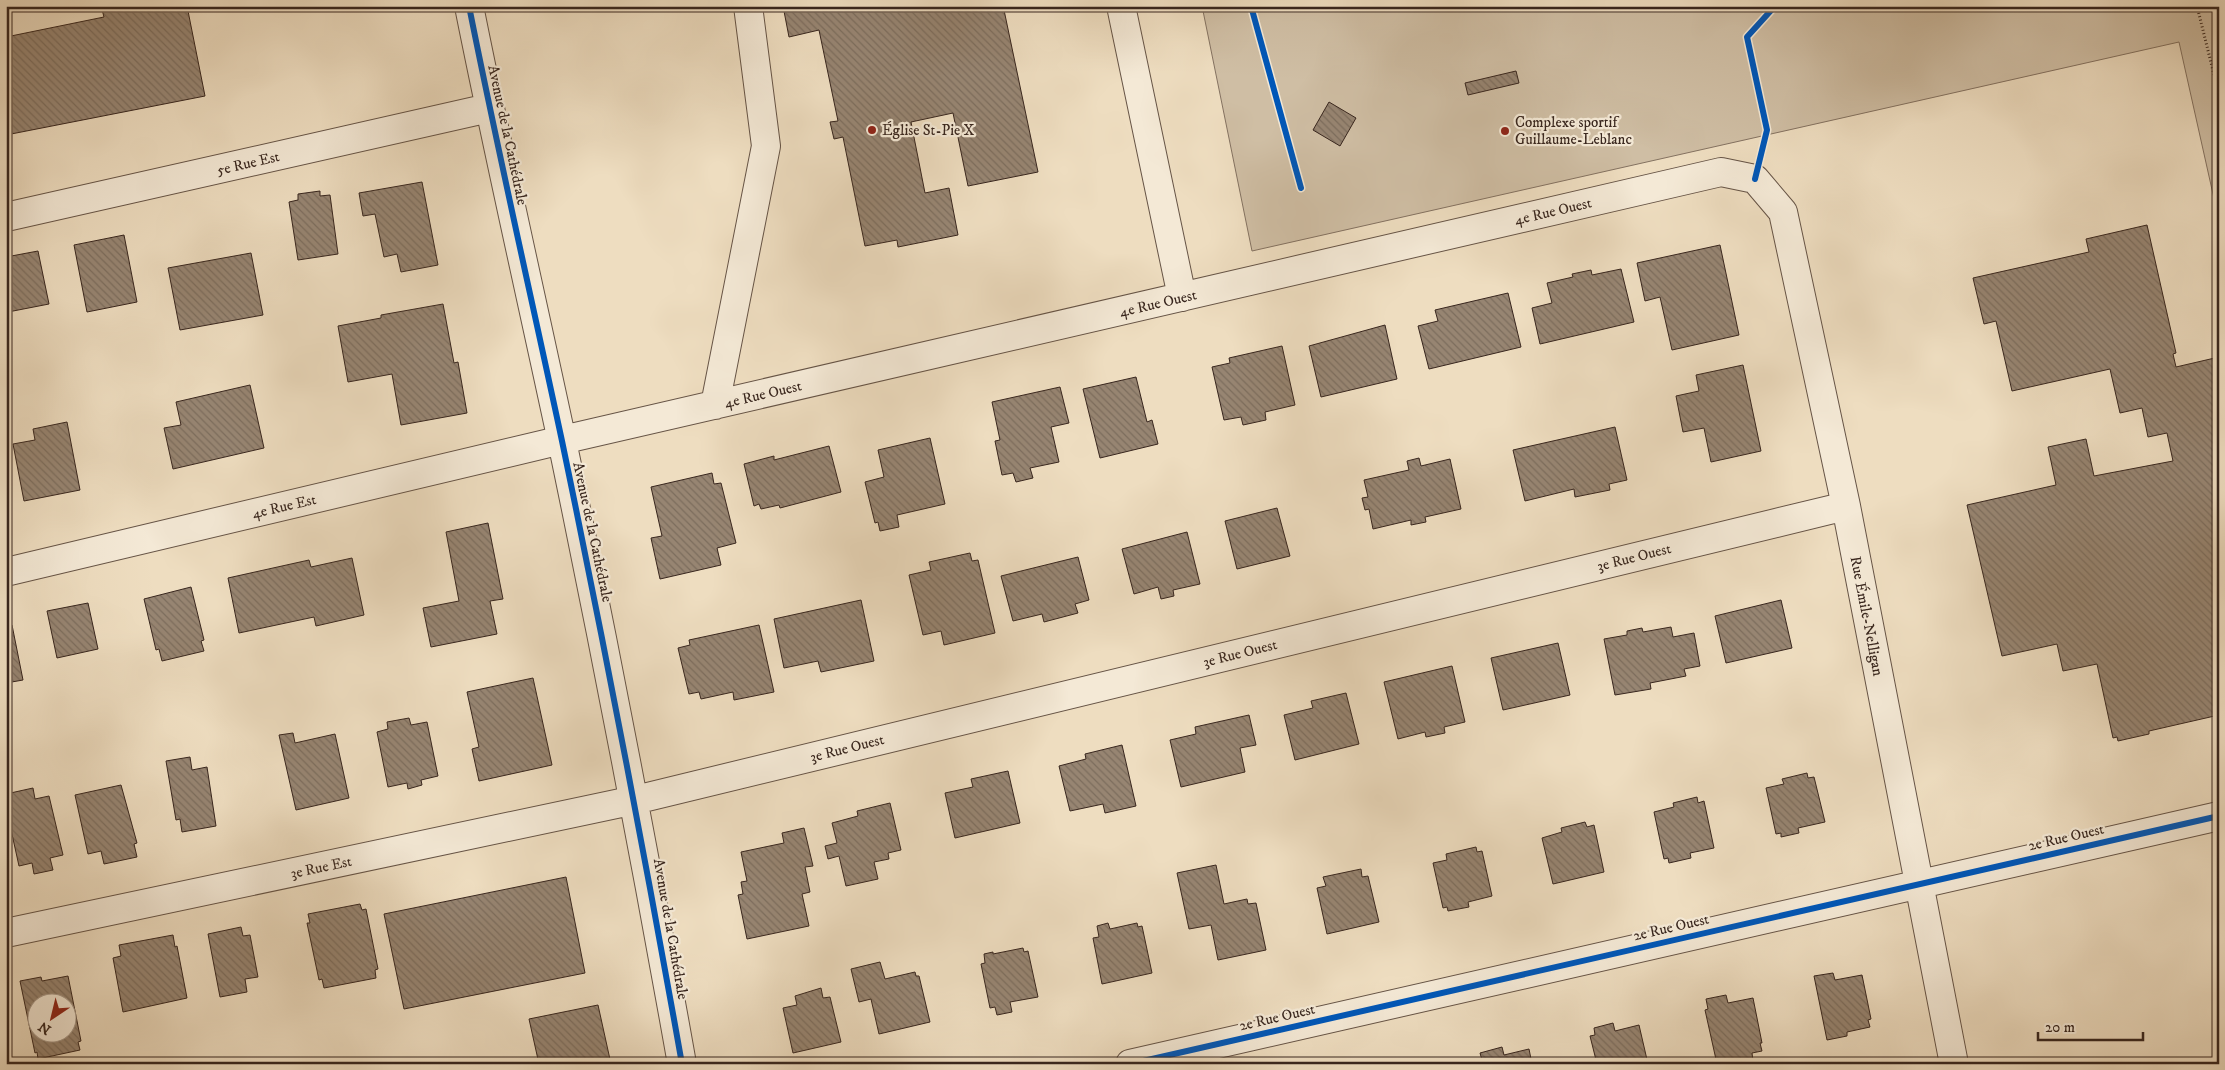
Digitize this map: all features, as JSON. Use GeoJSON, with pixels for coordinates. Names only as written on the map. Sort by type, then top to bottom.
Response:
{"type":"FeatureCollection","features":[{"type":"Feature","properties":{"kind":"street","name":"Avenue de la Cathédrale"},"geometry":{"type":"LineString","coordinates":[[469,6],[489,108],[562,440],[635,800],[682,1064]]}},
{"type":"Feature","properties":{"kind":"street"},"geometry":{"type":"LineString","coordinates":[[715,405],[766,146],[748,6]]}},
{"type":"Feature","properties":{"kind":"street"},"geometry":{"type":"LineString","coordinates":[[1121,6],[1182,297]]}},
{"type":"Feature","properties":{"kind":"street","name":"5e Rue Est"},"geometry":{"type":"LineString","coordinates":[[6,217],[489,108]]}},
{"type":"Feature","properties":{"kind":"street","name":"4e Rue Ouest"},"geometry":{"type":"LineString","coordinates":[[562,440],[1721,172],[1754,178]]}},
{"type":"Feature","properties":{"kind":"street","name":"Rue Émile-Nelligan"},"geometry":{"type":"LineString","coordinates":[[1754,178],[1783,212],[1846,506],[1954,1064]]}},
{"type":"Feature","properties":{"kind":"street","name":"4e Rue Est"},"geometry":{"type":"LineString","coordinates":[[6,572],[562,440]]}},
{"type":"Feature","properties":{"kind":"street","name":"3e Rue Ouest"},"geometry":{"type":"LineString","coordinates":[[635,800],[1846,506]]}},
{"type":"Feature","properties":{"kind":"street","name":"3e Rue Est"},"geometry":{"type":"LineString","coordinates":[[6,933],[635,800]]}},
{"type":"Feature","properties":{"kind":"street","name":"2e Rue Ouest"},"geometry":{"type":"LineString","coordinates":[[1130,1064],[1918,883],[2219,816]]}},
{"type":"Feature","properties":{"kind":"path"},"geometry":{"type":"LineString","coordinates":[[1250,6],[1301,188]]}},
{"type":"Feature","properties":{"kind":"path"},"geometry":{"type":"LineString","coordinates":[[1769,6],[1770,12]]}},
{"type":"Feature","properties":{"kind":"path"},"geometry":{"type":"LineString","coordinates":[[1754,178],[1767,130],[1747,37],[1774,6]]}},
{"type":"Feature","properties":{"kind":"path"},"geometry":{"type":"LineString","coordinates":[[2197,6],[2219,95]]}},
{"type":"Feature","properties":{"kind":"shaded area","name":"Complexe sportif Guillaume-Leblanc"},"geometry":{"type":"Polygon","coordinates":[[[1202,6],[2219,6],[2219,221],[2179,42],[1252,251],[1202,6]]]}},
{"type":"Feature","properties":{"kind":"building"},"geometry":{"type":"Polygon","coordinates":[[[11,6],[33,6],[12,11],[11,6]]]}},
{"type":"Feature","properties":{"kind":"building"},"geometry":{"type":"Polygon","coordinates":[[[101,6],[187,6],[205,96],[6,135],[6,37],[104,17],[101,6]]]}},
{"type":"Feature","properties":{"kind":"building","name":"Église St-Pie X"},"geometry":{"type":"Polygon","coordinates":[[[783,6],[1021,6],[1004,10],[1038,172],[968,186],[953,113],[911,122],[925,193],[949,188],[958,235],[898,247],[897,240],[865,246],[843,137],[834,139],[830,122],[838,121],[819,30],[789,37],[783,6]]]}},
{"type":"Feature","properties":{"kind":"building"},"geometry":{"type":"Polygon","coordinates":[[[1516,71],[1519,83],[1468,95],[1465,83],[1516,71]]]}},
{"type":"Feature","properties":{"kind":"building"},"geometry":{"type":"Polygon","coordinates":[[[1329,102],[1356,118],[1340,146],[1313,130],[1329,102]]]}},
{"type":"Feature","properties":{"kind":"building"},"geometry":{"type":"Polygon","coordinates":[[[422,182],[438,265],[401,272],[397,254],[384,257],[375,214],[363,216],[359,193],[422,182]]]}},
{"type":"Feature","properties":{"kind":"building"},"geometry":{"type":"Polygon","coordinates":[[[320,191],[320,196],[330,195],[338,254],[298,260],[289,202],[298,200],[298,194],[320,191]]]}},
{"type":"Feature","properties":{"kind":"building"},"geometry":{"type":"Polygon","coordinates":[[[2147,225],[2176,353],[2173,354],[2176,367],[2219,357],[2219,715],[2149,731],[2149,734],[2118,741],[2117,737],[2113,738],[2097,664],[2063,671],[2057,644],[2002,656],[1967,505],[2056,485],[2048,447],[2086,439],[2094,476],[2173,461],[2167,433],[2148,437],[2142,408],[2120,413],[2110,369],[2012,391],[1996,321],[1984,324],[1973,278],[2089,252],[2086,239],[2147,225]]]}},
{"type":"Feature","properties":{"kind":"building"},"geometry":{"type":"Polygon","coordinates":[[[124,235],[137,302],[87,312],[74,245],[124,235]]]}},
{"type":"Feature","properties":{"kind":"building"},"geometry":{"type":"Polygon","coordinates":[[[1720,245],[1739,335],[1672,350],[1660,297],[1645,301],[1637,263],[1720,245]]]}},
{"type":"Feature","properties":{"kind":"building"},"geometry":{"type":"Polygon","coordinates":[[[38,251],[49,304],[8,312],[10,324],[6,325],[6,257],[38,251]]]}},
{"type":"Feature","properties":{"kind":"building"},"geometry":{"type":"Polygon","coordinates":[[[251,253],[263,315],[180,330],[168,268],[251,253]]]}},
{"type":"Feature","properties":{"kind":"building"},"geometry":{"type":"Polygon","coordinates":[[[1621,269],[1634,322],[1540,344],[1532,308],[1552,303],[1547,283],[1573,277],[1572,274],[1591,270],[1592,275],[1621,269]]]}},
{"type":"Feature","properties":{"kind":"building"},"geometry":{"type":"Polygon","coordinates":[[[1508,293],[1521,347],[1429,369],[1418,326],[1438,321],[1435,310],[1508,293]]]}},
{"type":"Feature","properties":{"kind":"building"},"geometry":{"type":"Polygon","coordinates":[[[443,304],[454,363],[458,362],[467,413],[401,425],[392,374],[348,382],[338,326],[381,318],[381,315],[443,304]]]}},
{"type":"Feature","properties":{"kind":"building"},"geometry":{"type":"Polygon","coordinates":[[[1385,325],[1397,379],[1321,397],[1309,346],[1385,325]]]}},
{"type":"Feature","properties":{"kind":"building"},"geometry":{"type":"Polygon","coordinates":[[[1282,346],[1295,405],[1265,412],[1266,420],[1243,425],[1241,417],[1224,420],[1212,367],[1230,363],[1229,358],[1282,346]]]}},
{"type":"Feature","properties":{"kind":"building"},"geometry":{"type":"Polygon","coordinates":[[[1743,365],[1761,451],[1711,462],[1704,428],[1683,432],[1676,396],[1699,391],[1696,375],[1743,365]]]}},
{"type":"Feature","properties":{"kind":"building"},"geometry":{"type":"Polygon","coordinates":[[[1136,377],[1147,422],[1152,420],[1158,444],[1100,458],[1083,389],[1136,377]]]}},
{"type":"Feature","properties":{"kind":"building"},"geometry":{"type":"Polygon","coordinates":[[[250,385],[264,448],[173,469],[164,428],[181,425],[176,402],[250,385]]]}},
{"type":"Feature","properties":{"kind":"building"},"geometry":{"type":"Polygon","coordinates":[[[1060,387],[1069,423],[1051,427],[1059,462],[1030,468],[1033,478],[1016,482],[1013,473],[1002,475],[995,441],[1000,440],[992,402],[1060,387]]]}},
{"type":"Feature","properties":{"kind":"building"},"geometry":{"type":"Polygon","coordinates":[[[67,422],[80,490],[24,501],[13,444],[35,440],[33,429],[67,422]]]}},
{"type":"Feature","properties":{"kind":"building"},"geometry":{"type":"Polygon","coordinates":[[[1615,427],[1627,480],[1609,484],[1610,490],[1575,497],[1574,489],[1525,501],[1513,450],[1615,427]]]}},
{"type":"Feature","properties":{"kind":"building"},"geometry":{"type":"Polygon","coordinates":[[[930,438],[945,504],[897,515],[899,527],[880,531],[878,522],[875,523],[865,482],[884,477],[878,450],[930,438]]]}},
{"type":"Feature","properties":{"kind":"building"},"geometry":{"type":"Polygon","coordinates":[[[829,446],[841,492],[780,508],[779,505],[761,509],[759,504],[754,506],[744,464],[774,456],[774,460],[829,446]]]}},
{"type":"Feature","properties":{"kind":"building"},"geometry":{"type":"Polygon","coordinates":[[[1419,458],[1421,466],[1450,459],[1461,509],[1425,517],[1426,522],[1411,525],[1411,520],[1373,529],[1369,509],[1365,510],[1362,498],[1368,497],[1364,480],[1409,470],[1407,461],[1419,458]]]}},
{"type":"Feature","properties":{"kind":"building"},"geometry":{"type":"Polygon","coordinates":[[[712,473],[714,484],[721,483],[736,543],[717,548],[721,565],[660,579],[651,538],[662,536],[651,487],[712,473]]]}},
{"type":"Feature","properties":{"kind":"building"},"geometry":{"type":"Polygon","coordinates":[[[1277,508],[1290,556],[1237,569],[1225,521],[1277,508]]]}},
{"type":"Feature","properties":{"kind":"building"},"geometry":{"type":"Polygon","coordinates":[[[488,523],[503,599],[490,601],[497,634],[431,647],[423,608],[459,601],[446,532],[488,523]]]}},
{"type":"Feature","properties":{"kind":"building"},"geometry":{"type":"Polygon","coordinates":[[[1187,532],[1200,584],[1173,590],[1174,596],[1161,599],[1158,587],[1134,594],[1122,549],[1187,532]]]}},
{"type":"Feature","properties":{"kind":"building"},"geometry":{"type":"Polygon","coordinates":[[[970,553],[972,561],[978,560],[995,633],[944,645],[941,631],[923,635],[909,575],[931,570],[929,562],[970,553]]]}},
{"type":"Feature","properties":{"kind":"building"},"geometry":{"type":"Polygon","coordinates":[[[1078,557],[1089,600],[1075,604],[1078,613],[1044,622],[1042,614],[1013,621],[1001,576],[1078,557]]]}},
{"type":"Feature","properties":{"kind":"building"},"geometry":{"type":"Polygon","coordinates":[[[352,558],[364,615],[316,626],[314,617],[239,633],[228,578],[309,560],[311,567],[352,558]]]}},
{"type":"Feature","properties":{"kind":"building"},"geometry":{"type":"Polygon","coordinates":[[[191,587],[204,640],[201,641],[204,651],[162,661],[159,649],[156,650],[144,599],[191,587]]]}},
{"type":"Feature","properties":{"kind":"building"},"geometry":{"type":"Polygon","coordinates":[[[861,600],[874,661],[821,672],[818,661],[784,668],[774,619],[861,600]]]}},
{"type":"Feature","properties":{"kind":"building"},"geometry":{"type":"Polygon","coordinates":[[[1781,600],[1792,648],[1726,663],[1715,616],[1781,600]]]}},
{"type":"Feature","properties":{"kind":"building"},"geometry":{"type":"Polygon","coordinates":[[[88,603],[98,649],[57,658],[47,611],[88,603]]]}},
{"type":"Feature","properties":{"kind":"building"},"geometry":{"type":"Polygon","coordinates":[[[12,625],[23,680],[6,683],[6,626],[12,625]]]}},
{"type":"Feature","properties":{"kind":"building"},"geometry":{"type":"Polygon","coordinates":[[[759,625],[774,692],[734,700],[733,692],[701,699],[699,692],[689,694],[678,648],[690,645],[689,640],[759,625]]]}},
{"type":"Feature","properties":{"kind":"building"},"geometry":{"type":"Polygon","coordinates":[[[1671,627],[1673,637],[1694,633],[1700,666],[1684,669],[1686,676],[1650,683],[1651,689],[1615,695],[1604,639],[1627,635],[1627,631],[1642,628],[1643,632],[1671,627]]]}},
{"type":"Feature","properties":{"kind":"building"},"geometry":{"type":"Polygon","coordinates":[[[1558,643],[1570,695],[1503,710],[1491,658],[1558,643]]]}},
{"type":"Feature","properties":{"kind":"building"},"geometry":{"type":"Polygon","coordinates":[[[1452,666],[1465,722],[1444,727],[1445,733],[1426,737],[1425,732],[1398,739],[1384,682],[1452,666]]]}},
{"type":"Feature","properties":{"kind":"building"},"geometry":{"type":"Polygon","coordinates":[[[533,678],[552,765],[479,781],[472,749],[479,747],[467,692],[533,678]]]}},
{"type":"Feature","properties":{"kind":"building"},"geometry":{"type":"Polygon","coordinates":[[[1346,693],[1359,744],[1295,760],[1284,715],[1313,708],[1311,701],[1346,693]]]}},
{"type":"Feature","properties":{"kind":"building"},"geometry":{"type":"Polygon","coordinates":[[[1249,715],[1256,745],[1240,748],[1245,772],[1181,787],[1170,740],[1196,734],[1195,727],[1249,715]]]}},
{"type":"Feature","properties":{"kind":"building"},"geometry":{"type":"Polygon","coordinates":[[[409,718],[411,725],[427,722],[438,776],[421,780],[422,785],[408,789],[407,783],[388,787],[377,732],[388,729],[387,722],[409,718]]]}},
{"type":"Feature","properties":{"kind":"building"},"geometry":{"type":"Polygon","coordinates":[[[293,733],[295,743],[335,734],[349,798],[296,810],[279,735],[293,733]]]}},
{"type":"Feature","properties":{"kind":"building"},"geometry":{"type":"Polygon","coordinates":[[[1122,745],[1136,806],[1105,813],[1103,804],[1070,811],[1059,766],[1086,759],[1085,754],[1122,745]]]}},
{"type":"Feature","properties":{"kind":"building"},"geometry":{"type":"Polygon","coordinates":[[[190,757],[192,770],[207,767],[216,826],[182,832],[180,819],[176,820],[166,761],[190,757]]]}},
{"type":"Feature","properties":{"kind":"building"},"geometry":{"type":"Polygon","coordinates":[[[1008,771],[1020,823],[955,838],[945,793],[973,787],[971,779],[1008,771]]]}},
{"type":"Feature","properties":{"kind":"building"},"geometry":{"type":"Polygon","coordinates":[[[1807,773],[1808,778],[1814,777],[1825,822],[1798,828],[1799,833],[1781,837],[1781,833],[1776,834],[1766,788],[1784,784],[1782,779],[1807,773]]]}},
{"type":"Feature","properties":{"kind":"building"},"geometry":{"type":"Polygon","coordinates":[[[121,785],[137,843],[134,844],[137,857],[104,864],[101,851],[88,854],[75,795],[121,785]]]}},
{"type":"Feature","properties":{"kind":"building"},"geometry":{"type":"Polygon","coordinates":[[[33,788],[35,799],[49,796],[63,855],[50,858],[53,870],[34,874],[32,863],[19,866],[6,807],[8,805],[6,794],[33,788]]]}},
{"type":"Feature","properties":{"kind":"building"},"geometry":{"type":"Polygon","coordinates":[[[1697,797],[1698,803],[1704,801],[1714,848],[1690,853],[1691,858],[1669,863],[1668,858],[1664,859],[1654,812],[1674,807],[1673,803],[1697,797]]]}},
{"type":"Feature","properties":{"kind":"building"},"geometry":{"type":"Polygon","coordinates":[[[890,803],[901,850],[888,853],[889,859],[874,862],[878,879],[846,886],[839,856],[828,859],[825,846],[837,843],[832,823],[858,816],[857,811],[890,803]]]}},
{"type":"Feature","properties":{"kind":"building"},"geometry":{"type":"Polygon","coordinates":[[[1585,822],[1587,827],[1594,825],[1604,872],[1553,884],[1542,838],[1562,832],[1561,828],[1585,822]]]}},
{"type":"Feature","properties":{"kind":"building"},"geometry":{"type":"Polygon","coordinates":[[[804,828],[813,866],[805,867],[810,892],[802,894],[809,926],[747,939],[738,895],[743,894],[741,882],[747,881],[741,852],[784,843],[782,833],[804,828]]]}},
{"type":"Feature","properties":{"kind":"building"},"geometry":{"type":"Polygon","coordinates":[[[1476,847],[1477,852],[1482,851],[1492,896],[1468,902],[1469,907],[1448,911],[1447,907],[1443,908],[1433,863],[1447,860],[1446,854],[1476,847]]]}},
{"type":"Feature","properties":{"kind":"building"},"geometry":{"type":"Polygon","coordinates":[[[1216,865],[1224,904],[1247,899],[1248,904],[1256,903],[1266,950],[1218,960],[1211,925],[1189,929],[1177,873],[1216,865]]]}},
{"type":"Feature","properties":{"kind":"building"},"geometry":{"type":"Polygon","coordinates":[[[1361,869],[1362,877],[1368,876],[1379,922],[1327,934],[1317,888],[1326,886],[1323,877],[1361,869]]]}},
{"type":"Feature","properties":{"kind":"building"},"geometry":{"type":"Polygon","coordinates":[[[566,877],[585,973],[404,1009],[384,914],[566,877]]]}},
{"type":"Feature","properties":{"kind":"building"},"geometry":{"type":"Polygon","coordinates":[[[360,904],[362,910],[366,909],[378,969],[375,970],[376,978],[324,988],[322,979],[319,980],[307,923],[310,923],[308,914],[360,904]]]}},
{"type":"Feature","properties":{"kind":"building"},"geometry":{"type":"Polygon","coordinates":[[[1108,923],[1110,929],[1137,923],[1138,927],[1142,926],[1152,973],[1102,984],[1093,938],[1099,937],[1097,926],[1108,923]]]}},
{"type":"Feature","properties":{"kind":"building"},"geometry":{"type":"Polygon","coordinates":[[[241,927],[243,936],[250,935],[258,977],[245,979],[247,992],[220,997],[208,934],[241,927]]]}},
{"type":"Feature","properties":{"kind":"building"},"geometry":{"type":"Polygon","coordinates":[[[173,935],[175,947],[177,946],[187,998],[123,1012],[113,958],[121,956],[119,945],[173,935]]]}},
{"type":"Feature","properties":{"kind":"building"},"geometry":{"type":"Polygon","coordinates":[[[1023,948],[1024,952],[1028,951],[1038,997],[1010,1002],[1012,1012],[997,1015],[995,1007],[990,1008],[981,964],[985,963],[984,954],[1023,948]]]}},
{"type":"Feature","properties":{"kind":"building"},"geometry":{"type":"Polygon","coordinates":[[[880,962],[885,979],[915,972],[916,976],[919,976],[930,1022],[879,1034],[871,999],[859,1002],[851,969],[880,962]]]}},
{"type":"Feature","properties":{"kind":"building"},"geometry":{"type":"Polygon","coordinates":[[[1833,973],[1835,980],[1862,975],[1871,1019],[1868,1020],[1870,1027],[1847,1032],[1847,1036],[1827,1040],[1814,976],[1833,973]]]}},
{"type":"Feature","properties":{"kind":"building"},"geometry":{"type":"Polygon","coordinates":[[[68,976],[71,992],[28,992],[28,1019],[20,981],[41,977],[42,981],[68,976]]]}},
{"type":"Feature","properties":{"kind":"building"},"geometry":{"type":"Polygon","coordinates":[[[821,988],[823,998],[830,997],[841,1042],[793,1053],[783,1008],[797,1005],[795,996],[821,988]]]}},
{"type":"Feature","properties":{"kind":"building"},"geometry":{"type":"Polygon","coordinates":[[[1726,995],[1728,1003],[1753,998],[1762,1051],[1752,1053],[1753,1061],[1740,1064],[1736,1064],[1735,1061],[1717,1064],[1705,1010],[1708,1009],[1706,999],[1726,995]]]}},
{"type":"Feature","properties":{"kind":"building"},"geometry":{"type":"Polygon","coordinates":[[[598,1005],[611,1064],[539,1064],[529,1019],[598,1005]]]}},
{"type":"Feature","properties":{"kind":"building"},"geometry":{"type":"Polygon","coordinates":[[[1613,1023],[1615,1031],[1639,1025],[1648,1064],[1597,1064],[1590,1036],[1595,1035],[1594,1028],[1613,1023]]]}},
{"type":"Feature","properties":{"kind":"building"},"geometry":{"type":"Polygon","coordinates":[[[78,1026],[81,1041],[78,1042],[78,1026]]]}},
{"type":"Feature","properties":{"kind":"building"},"geometry":{"type":"Polygon","coordinates":[[[33,1042],[78,1042],[80,1050],[38,1059],[37,1052],[35,1053],[33,1042]]]}},
{"type":"Feature","properties":{"kind":"building"},"geometry":{"type":"Polygon","coordinates":[[[1502,1047],[1504,1055],[1529,1049],[1532,1064],[1478,1064],[1482,1060],[1480,1053],[1502,1047]]]}},
{"type":"Feature","properties":{"kind":"cycle path"},"geometry":{"type":"LineString","coordinates":[[469,6],[594,596],[682,1064]]}},
{"type":"Feature","properties":{"kind":"cycle path"},"geometry":{"type":"LineString","coordinates":[[1251,6],[1301,188]]}},
{"type":"Feature","properties":{"kind":"cycle path"},"geometry":{"type":"LineString","coordinates":[[1755,179],[1767,130],[1747,37],[1775,6]]}},
{"type":"Feature","properties":{"kind":"cycle path"},"geometry":{"type":"LineString","coordinates":[[1130,1064],[2219,816]]}},
{"type":"Feature","properties":{"kind":"place","name":"Église St-Pie X"},"geometry":{"type":"Point","coordinates":[872,130]}},
{"type":"Feature","properties":{"kind":"place","name":"Complexe sportif Guillaume-Leblanc"},"geometry":{"type":"Point","coordinates":[1505,131]}}]}
